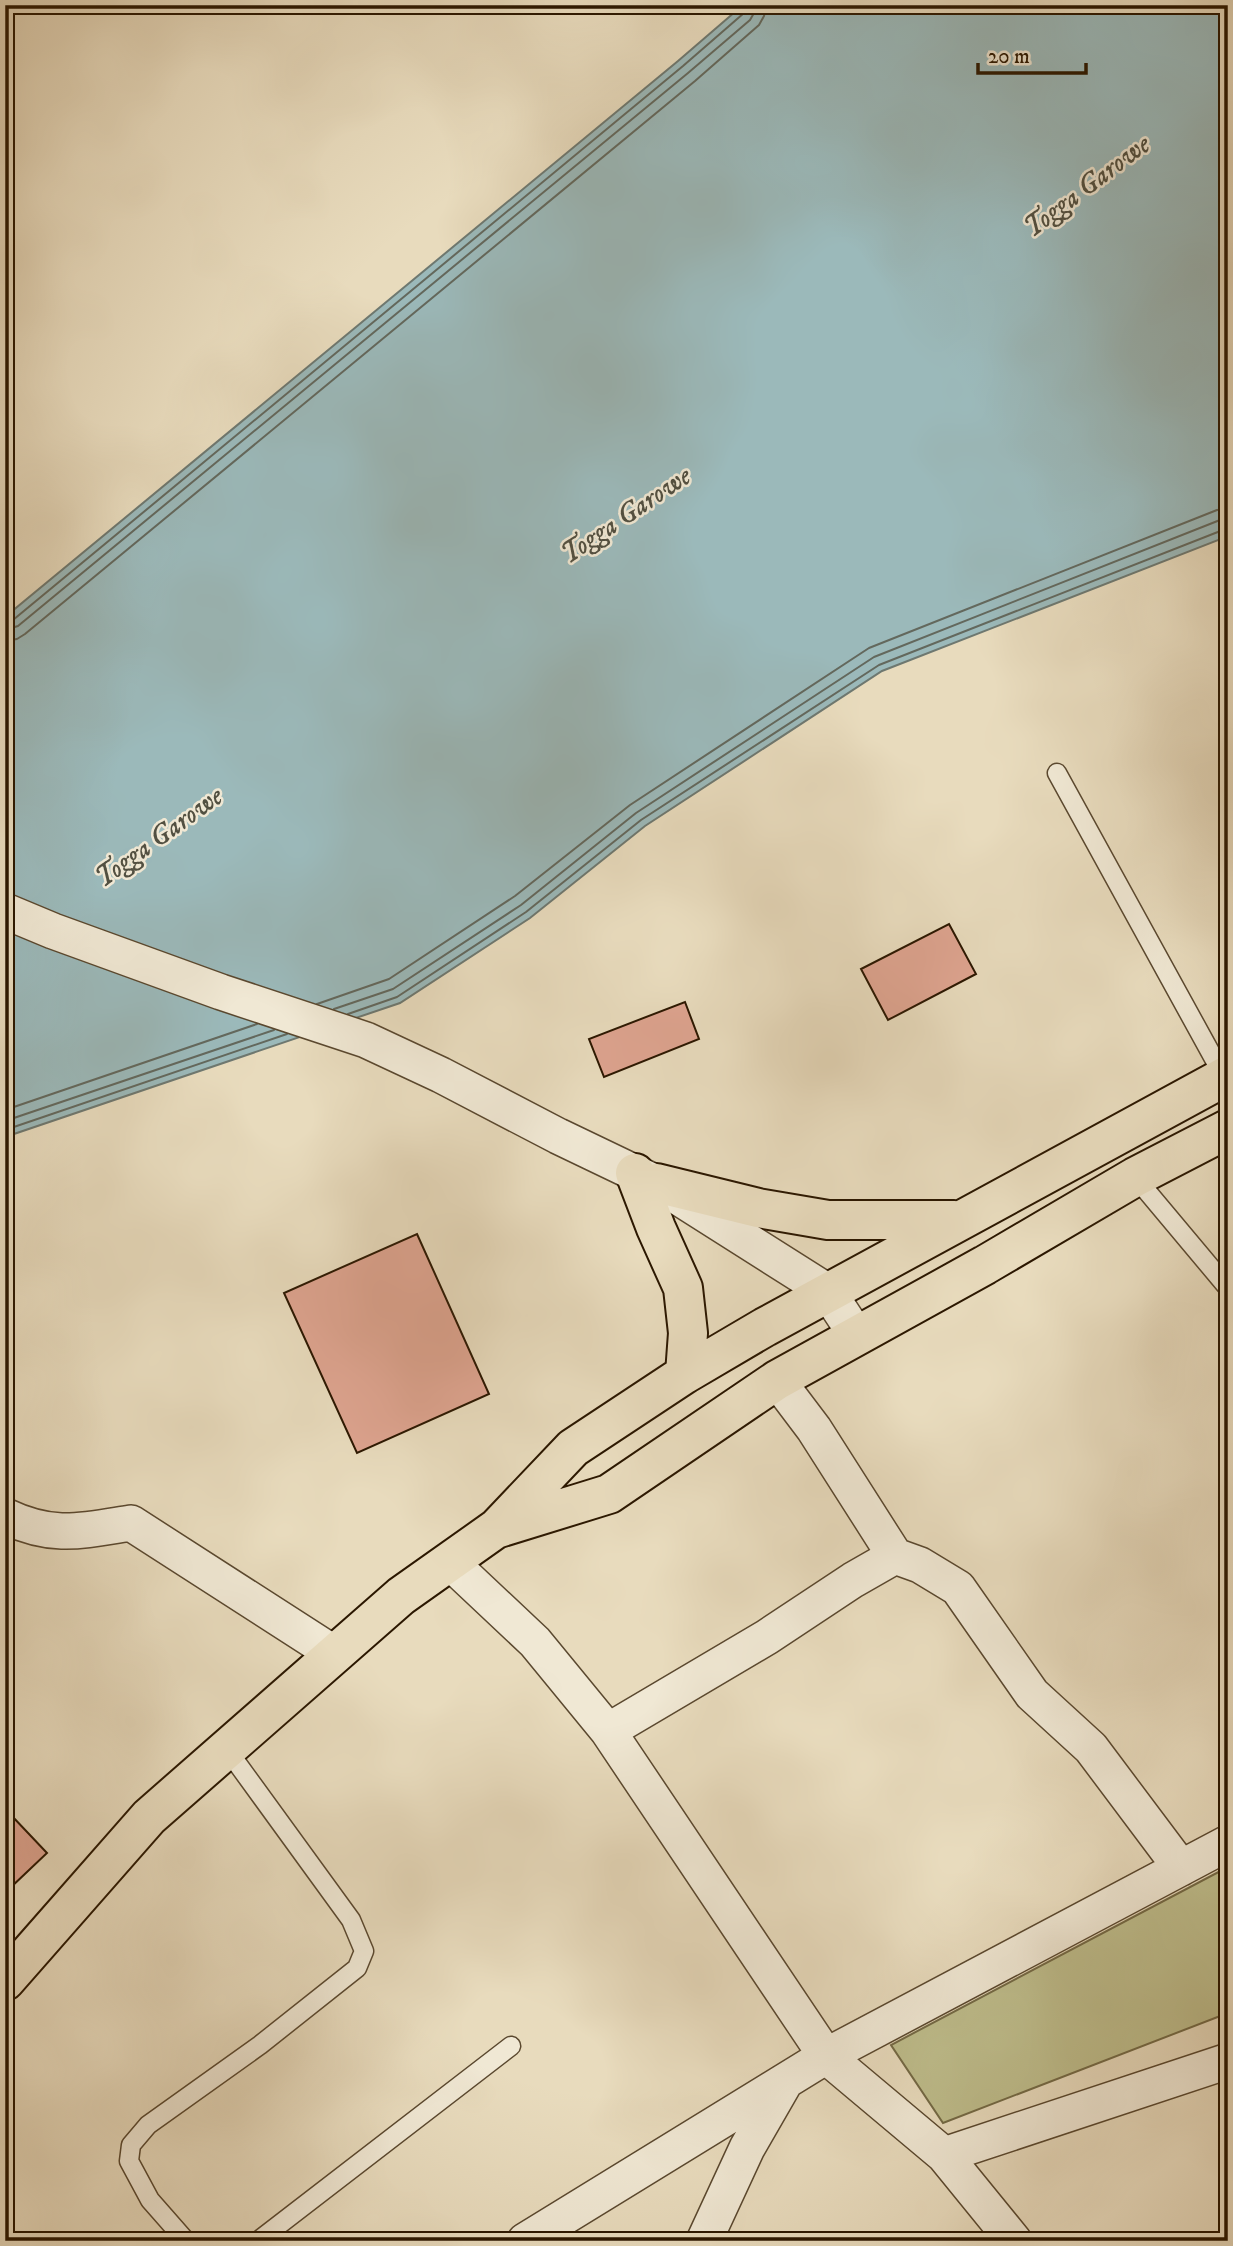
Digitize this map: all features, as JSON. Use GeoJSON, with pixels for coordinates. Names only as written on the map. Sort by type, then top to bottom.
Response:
{"type":"FeatureCollection","features":[{"type":"Feature","properties":{"kind":"main road"},"geometry":{"type":"LineString","coordinates":[[5,1981],[149,1817],[401,1596],[497,1528],[573,1448],[685,1374],[828,1292],[1226,1076]]}},
{"type":"Feature","properties":{"kind":"main road"},"geometry":{"type":"LineString","coordinates":[[497,1528],[609,1494],[777,1380],[985,1265],[1136,1177],[1228,1129]]}},
{"type":"Feature","properties":{"kind":"main road"},"geometry":{"type":"LineString","coordinates":[[685,1374],[688,1333],[683,1287],[656,1228],[646,1178],[758,1208],[828,1220],[959,1220]]}},
{"type":"Feature","properties":{"kind":"street"},"geometry":{"type":"LineString","coordinates":[[5,911],[221,992],[366,1040],[646,1178],[828,1292],[857,1336]]}},
{"type":"Feature","properties":{"kind":"street"},"geometry":{"type":"LineString","coordinates":[[777,1380],[814,1429],[895,1556],[920,1564],[958,1588],[1032,1694],[1091,1748],[1181,1868]]}},
{"type":"Feature","properties":{"kind":"street"},"geometry":{"type":"LineString","coordinates":[[5,1516],[29,1527],[70,1532],[131,1523],[334,1653]]}},
{"type":"Feature","properties":{"kind":"street"},"geometry":{"type":"LineString","coordinates":[[608,1731],[767,1637],[853,1580],[895,1556]]}},
{"type":"Feature","properties":{"kind":"street"},"geometry":{"type":"LineString","coordinates":[[450,1562],[535,1642],[608,1731],[826,2056],[944,2155],[1014,2241]]}},
{"type":"Feature","properties":{"kind":"street"},"geometry":{"type":"LineString","coordinates":[[525,2241],[826,2056],[1228,1843]]}},
{"type":"Feature","properties":{"kind":"street"},"geometry":{"type":"LineString","coordinates":[[944,2155],[1228,2062]]}},
{"type":"Feature","properties":{"kind":"street"},"geometry":{"type":"LineString","coordinates":[[704,2241],[747,2148],[787,2079]]}},
{"type":"Feature","properties":{"kind":"lane"},"geometry":{"type":"LineString","coordinates":[[1057,774],[1226,1076]]}},
{"type":"Feature","properties":{"kind":"lane"},"geometry":{"type":"LineString","coordinates":[[1136,1177],[1228,1288]]}},
{"type":"Feature","properties":{"kind":"lane"},"geometry":{"type":"LineString","coordinates":[[186,2241],[150,2200],[129,2161],[131,2145],[148,2124],[260,2045],[357,1968],[364,1951],[351,1920],[226,1748]]}},
{"type":"Feature","properties":{"kind":"lane"},"geometry":{"type":"LineString","coordinates":[[258,2241],[511,2046]]}},
{"type":"Feature","properties":{"kind":"shaded area"},"geometry":{"type":"Polygon","coordinates":[[[1228,1867],[1228,2013],[943,2123],[891,2045],[1228,1867]]]}},
{"type":"Feature","properties":{"kind":"water","name":"Togga Garowe"},"geometry":{"type":"Polygon","coordinates":[[[743,5],[1228,5],[1228,533],[1221,539],[882,671],[645,826],[530,918],[400,1003],[5,1137],[5,617],[743,5]]]}},
{"type":"Feature","properties":{"kind":"building"},"geometry":{"type":"Polygon","coordinates":[[[949,924],[976,974],[888,1020],[861,969],[949,924]]]}},
{"type":"Feature","properties":{"kind":"building"},"geometry":{"type":"Polygon","coordinates":[[[685,1002],[699,1039],[604,1077],[589,1039],[685,1002]]]}},
{"type":"Feature","properties":{"kind":"building"},"geometry":{"type":"Polygon","coordinates":[[[417,1234],[489,1394],[357,1453],[284,1293],[417,1234]]]}},
{"type":"Feature","properties":{"kind":"building"},"geometry":{"type":"Polygon","coordinates":[[[11,1815],[47,1853],[9,1889],[5,1885],[5,1821],[11,1815]]]}}]}
